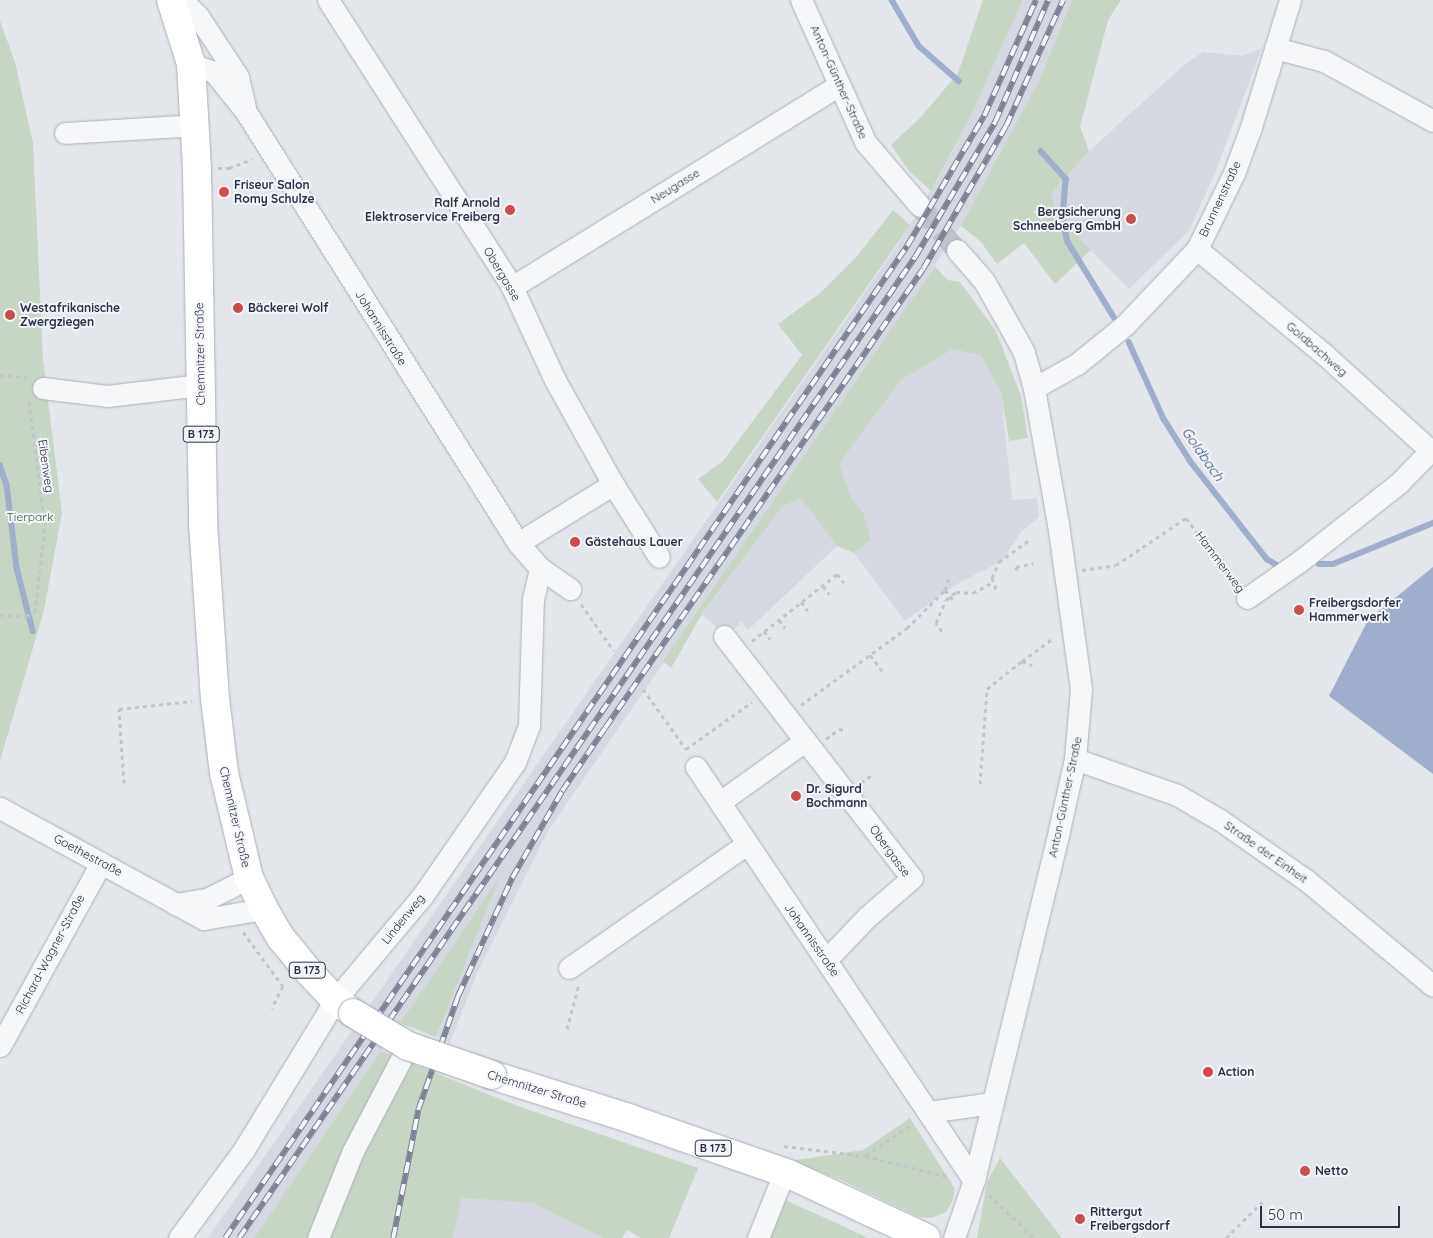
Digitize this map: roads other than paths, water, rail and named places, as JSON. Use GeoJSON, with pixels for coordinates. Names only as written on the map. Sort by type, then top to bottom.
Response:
{"type":"FeatureCollection","features":[{"type":"Feature","properties":{"kind":"main road","name":"Chemnitzer Straße"},"geometry":{"type":"LineString","coordinates":[[171,0],[191,64],[195,126],[203,524],[215,698],[226,782],[249,878],[281,938],[344,1006],[408,1046],[628,1118],[784,1173],[926,1238]]}},
{"type":"Feature","properties":{"kind":"street","name":"Johannisstraße"},"geometry":{"type":"LineString","coordinates":[[182,0],[198,16],[238,77],[246,112]]}},
{"type":"Feature","properties":{"kind":"street","name":"Obergasse"},"geometry":{"type":"LineString","coordinates":[[328,0],[512,287],[555,380],[613,484],[659,557]]}},
{"type":"Feature","properties":{"kind":"street","name":"Anton-Günther-Straße"},"geometry":{"type":"LineString","coordinates":[[800,0],[866,143],[920,206]]}},
{"type":"Feature","properties":{"kind":"street","name":"Brunnenstraße"},"geometry":{"type":"LineString","coordinates":[[1034,388],[1077,364],[1125,325],[1197,249],[1234,173],[1290,0]]}},
{"type":"Feature","properties":{"kind":"street"},"geometry":{"type":"LineString","coordinates":[[1275,48],[1324,61],[1433,121]]}},
{"type":"Feature","properties":{"kind":"street","name":"Johannisstraße"},"geometry":{"type":"LineString","coordinates":[[191,64],[214,72],[246,112],[518,543],[540,568],[570,589]]}},
{"type":"Feature","properties":{"kind":"street","name":"Neugasse"},"geometry":{"type":"LineString","coordinates":[[512,287],[839,85]]}},
{"type":"Feature","properties":{"kind":"street"},"geometry":{"type":"LineString","coordinates":[[65,133],[195,126]]}},
{"type":"Feature","properties":{"kind":"street","name":"Goldbachweg"},"geometry":{"type":"LineString","coordinates":[[1197,249],[1324,354],[1432,452]]}},
{"type":"Feature","properties":{"kind":"street","name":"Anton-Günther-Straße"},"geometry":{"type":"LineString","coordinates":[[954,1238],[974,1180],[1075,759],[1081,689],[1066,573],[1034,388],[1024,352],[1010,323],[984,281],[957,250]]}},
{"type":"Feature","properties":{"kind":"street"},"geometry":{"type":"LineString","coordinates":[[32,390],[107,396],[200,385]]}},
{"type":"Feature","properties":{"kind":"street","name":"Hammerweg"},"geometry":{"type":"LineString","coordinates":[[1247,598],[1300,562],[1399,483],[1432,452]]}},
{"type":"Feature","properties":{"kind":"street"},"geometry":{"type":"LineString","coordinates":[[518,543],[613,484]]}},
{"type":"Feature","properties":{"kind":"street","name":"Lindenweg"},"geometry":{"type":"LineString","coordinates":[[179,1238],[423,894],[521,751],[531,705],[533,599],[540,568]]}},
{"type":"Feature","properties":{"kind":"street","name":"Obergasse"},"geometry":{"type":"LineString","coordinates":[[724,636],[912,878],[867,917],[826,960]]}},
{"type":"Feature","properties":{"kind":"street"},"geometry":{"type":"LineString","coordinates":[[720,802],[805,741]]}},
{"type":"Feature","properties":{"kind":"street","name":"Johannisstraße"},"geometry":{"type":"LineString","coordinates":[[691,758],[974,1180]]}},
{"type":"Feature","properties":{"kind":"street","name":"Straße der Einheit"},"geometry":{"type":"LineString","coordinates":[[1075,759],[1177,795],[1220,820],[1313,886],[1433,986]]}},
{"type":"Feature","properties":{"kind":"street","name":"Goethestraße"},"geometry":{"type":"LineString","coordinates":[[0,808],[204,919],[264,909]]}},
{"type":"Feature","properties":{"kind":"street"},"geometry":{"type":"LineString","coordinates":[[569,968],[747,844]]}},
{"type":"Feature","properties":{"kind":"street","name":"Richard-Wagner-Straße"},"geometry":{"type":"LineString","coordinates":[[0,1046],[102,863]]}},
{"type":"Feature","properties":{"kind":"street"},"geometry":{"type":"LineString","coordinates":[[175,904],[207,899],[249,878]]}},
{"type":"Feature","properties":{"kind":"street"},"geometry":{"type":"LineString","coordinates":[[318,1238],[353,1151],[408,1046]]}},
{"type":"Feature","properties":{"kind":"street"},"geometry":{"type":"LineString","coordinates":[[929,1112],[992,1103]]}},
{"type":"Feature","properties":{"kind":"street"},"geometry":{"type":"LineString","coordinates":[[758,1238],[762,1212],[784,1173]]}},
{"type":"Feature","properties":{"kind":"water"},"geometry":{"type":"Polygon","coordinates":[[[1433,567],[1433,774],[1329,696],[1368,620],[1433,567]]]}},
{"type":"Feature","properties":{"kind":"waterway","name":"Goldbach"},"geometry":{"type":"LineString","coordinates":[[892,0],[919,46],[959,81]]}},
{"type":"Feature","properties":{"kind":"waterway","name":"Goldbach"},"geometry":{"type":"LineString","coordinates":[[1041,151],[1066,179],[1063,219],[1068,242],[1114,317]]}},
{"type":"Feature","properties":{"kind":"waterway","name":"Goldbach"},"geometry":{"type":"LineString","coordinates":[[1129,342],[1164,419],[1191,462],[1267,559],[1277,565]]}},
{"type":"Feature","properties":{"kind":"waterway"},"geometry":{"type":"LineString","coordinates":[[0,465],[7,485],[17,568],[33,631]]}},
{"type":"Feature","properties":{"kind":"waterway","name":"Goldbach"},"geometry":{"type":"LineString","coordinates":[[1319,564],[1333,564],[1433,523]]}},
{"type":"Feature","properties":{"kind":"tunnel"},"geometry":{"type":"LineString","coordinates":[[920,206],[957,250]]}},
{"type":"Feature","properties":{"kind":"railway"},"geometry":{"type":"LineString","coordinates":[[225,1238],[907,246],[984,116],[1036,0]]}},
{"type":"Feature","properties":{"kind":"railway"},"geometry":{"type":"LineString","coordinates":[[239,1238],[915,257],[995,122],[1048,0]]}},
{"type":"Feature","properties":{"kind":"railway"},"geometry":{"type":"LineString","coordinates":[[393,1238],[418,1110],[458,996],[512,878],[562,791],[923,269],[1006,126],[1063,0]]}},
{"type":"Feature","properties":{"kind":"place","name":"Friseur Salon Romy Schulze"},"geometry":{"type":"Point","coordinates":[224,192]}},
{"type":"Feature","properties":{"kind":"place","name":"Ralf Arnold Elektroservice Freiberg"},"geometry":{"type":"Point","coordinates":[510,210]}},
{"type":"Feature","properties":{"kind":"place","name":"Bergsicherung Schneeberg GmbH"},"geometry":{"type":"Point","coordinates":[1131,219]}},
{"type":"Feature","properties":{"kind":"place","name":"Bäckerei Wolf"},"geometry":{"type":"Point","coordinates":[238,308]}},
{"type":"Feature","properties":{"kind":"place","name":"Westafrikanische Zwergziegen"},"geometry":{"type":"Point","coordinates":[10,315]}},
{"type":"Feature","properties":{"kind":"place","name":"Gästehaus Lauer"},"geometry":{"type":"Point","coordinates":[575,542]}},
{"type":"Feature","properties":{"kind":"place","name":"Freibergsdorfer Hammerwerk"},"geometry":{"type":"Point","coordinates":[1299,610]}},
{"type":"Feature","properties":{"kind":"place","name":"Dr. Sigurd Bochmann"},"geometry":{"type":"Point","coordinates":[796,796]}},
{"type":"Feature","properties":{"kind":"place","name":"Action"},"geometry":{"type":"Point","coordinates":[1208,1072]}},
{"type":"Feature","properties":{"kind":"place","name":"Netto"},"geometry":{"type":"Point","coordinates":[1305,1171]}},
{"type":"Feature","properties":{"kind":"place","name":"Rittergut Freibergsdorf"},"geometry":{"type":"Point","coordinates":[1080,1219]}},
{"type":"Feature","properties":{"kind":"park label","name":"Tierpark"},"geometry":{"type":"Point","coordinates":[30,517]}}]}
